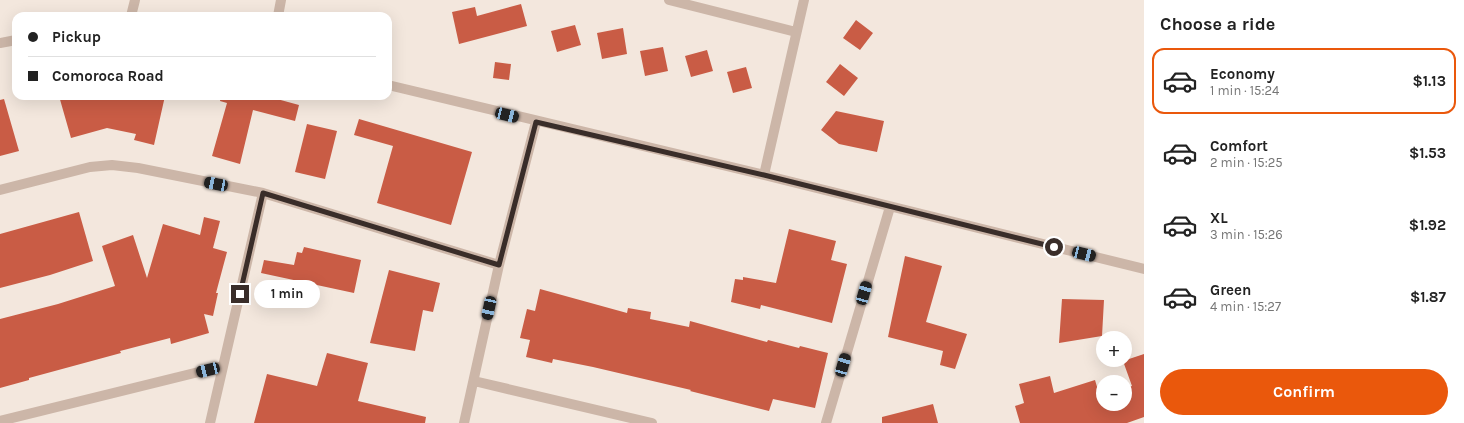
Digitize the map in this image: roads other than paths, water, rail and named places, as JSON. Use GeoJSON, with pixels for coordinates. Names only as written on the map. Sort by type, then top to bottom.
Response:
{"type":"FeatureCollection","features":[{"type":"Feature","properties":{"kind":"street"},"geometry":{"type":"LineString","coordinates":[[132,12],[135,0]]}},
{"type":"Feature","properties":{"kind":"street"},"geometry":{"type":"LineString","coordinates":[[279,12],[281,0]]}},
{"type":"Feature","properties":{"kind":"street"},"geometry":{"type":"LineString","coordinates":[[669,0],[796,32]]}},
{"type":"Feature","properties":{"kind":"street"},"geometry":{"type":"LineString","coordinates":[[764,175],[804,0]]}},
{"type":"Feature","properties":{"kind":"street"},"geometry":{"type":"LineString","coordinates":[[0,43],[12,41]]}},
{"type":"Feature","properties":{"kind":"street"},"geometry":{"type":"LineString","coordinates":[[392,86],[536,122],[764,175],[1144,269]]}},
{"type":"Feature","properties":{"kind":"street"},"geometry":{"type":"LineString","coordinates":[[464,423],[499,265],[536,122]]}},
{"type":"Feature","properties":{"kind":"street"},"geometry":{"type":"LineString","coordinates":[[0,190],[90,167],[112,165],[138,168],[263,193],[499,265]]}},
{"type":"Feature","properties":{"kind":"street"},"geometry":{"type":"LineString","coordinates":[[210,423],[263,193]]}},
{"type":"Feature","properties":{"kind":"street"},"geometry":{"type":"LineString","coordinates":[[826,423],[890,207]]}},
{"type":"Feature","properties":{"kind":"street"},"geometry":{"type":"LineString","coordinates":[[0,421],[223,366]]}},
{"type":"Feature","properties":{"kind":"street"},"geometry":{"type":"LineString","coordinates":[[474,381],[652,423]]}}]}
